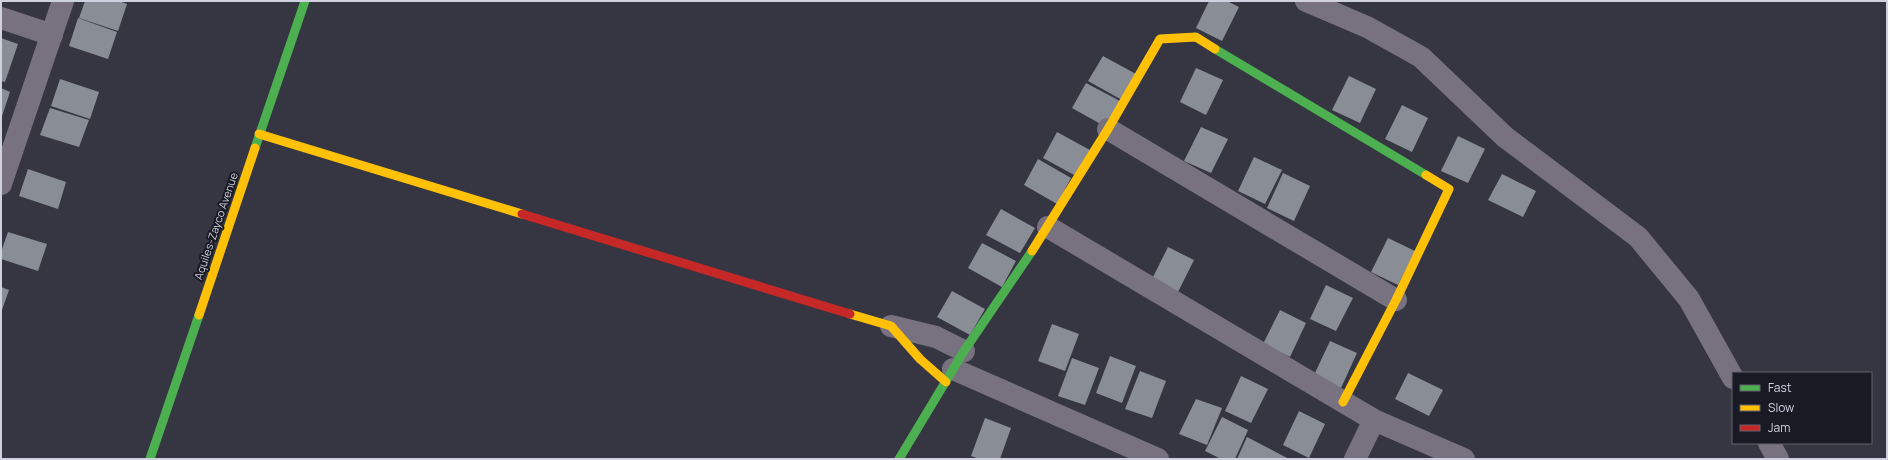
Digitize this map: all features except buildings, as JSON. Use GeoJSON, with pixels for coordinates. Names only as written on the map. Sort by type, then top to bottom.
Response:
{"type":"FeatureCollection","features":[{"type":"Feature","properties":{"kind":"main road","name":"Aquiles-Zayco Avenue"},"geometry":{"type":"LineString","coordinates":[[150,459],[305,1]]}},
{"type":"Feature","properties":{"kind":"main road"},"geometry":{"type":"LineString","coordinates":[[899,459],[954,367],[1048,227],[1108,129],[1160,39],[1196,37],[1449,189],[1396,300],[1344,402]]}},
{"type":"Feature","properties":{"kind":"main road"},"geometry":{"type":"LineString","coordinates":[[259,134],[891,326],[920,359],[954,367]]}},
{"type":"Feature","properties":{"kind":"street"},"geometry":{"type":"LineString","coordinates":[[1,184],[7,149],[52,35],[63,1]]}},
{"type":"Feature","properties":{"kind":"street"},"geometry":{"type":"LineString","coordinates":[[1306,1],[1367,27],[1421,57],[1505,137],[1638,237],[1689,299],[1732,376]]}},
{"type":"Feature","properties":{"kind":"street"},"geometry":{"type":"LineString","coordinates":[[1,18],[52,35]]}},
{"type":"Feature","properties":{"kind":"street"},"geometry":{"type":"LineString","coordinates":[[1108,129],[1396,300]]}},
{"type":"Feature","properties":{"kind":"street"},"geometry":{"type":"LineString","coordinates":[[1048,227],[1374,420],[1464,459]]}},
{"type":"Feature","properties":{"kind":"street"},"geometry":{"type":"LineString","coordinates":[[891,326],[936,337],[954,367],[1158,459]]}},
{"type":"Feature","properties":{"kind":"street"},"geometry":{"type":"LineString","coordinates":[[1355,459],[1374,420]]}},
{"type":"Feature","properties":{"kind":"street"},"geometry":{"type":"LineString","coordinates":[[1770,444],[1778,459]]}},
{"type":"Feature","properties":{"kind":"traffic: fast"},"geometry":{"type":"LineString","coordinates":[[255,148],[305,1]]}},
{"type":"Feature","properties":{"kind":"traffic: fast"},"geometry":{"type":"LineString","coordinates":[[1215,49],[1426,175]]}},
{"type":"Feature","properties":{"kind":"traffic: fast"},"geometry":{"type":"LineString","coordinates":[[899,459],[964,351],[1032,251]]}},
{"type":"Feature","properties":{"kind":"traffic: fast"},"geometry":{"type":"LineString","coordinates":[[150,459],[199,315]]}},
{"type":"Feature","properties":{"kind":"traffic: slow"},"geometry":{"type":"LineString","coordinates":[[1032,251],[1108,129],[1160,39],[1196,37],[1215,49]]}},
{"type":"Feature","properties":{"kind":"traffic: slow"},"geometry":{"type":"LineString","coordinates":[[259,134],[522,214]]}},
{"type":"Feature","properties":{"kind":"traffic: slow"},"geometry":{"type":"LineString","coordinates":[[199,315],[255,148]]}},
{"type":"Feature","properties":{"kind":"traffic: slow"},"geometry":{"type":"LineString","coordinates":[[1343,402],[1396,300],[1449,189],[1426,175]]}},
{"type":"Feature","properties":{"kind":"traffic: slow"},"geometry":{"type":"LineString","coordinates":[[850,314],[891,326],[920,359],[946,382]]}},
{"type":"Feature","properties":{"kind":"traffic: jam"},"geometry":{"type":"LineString","coordinates":[[522,214],[850,314]]}}]}
